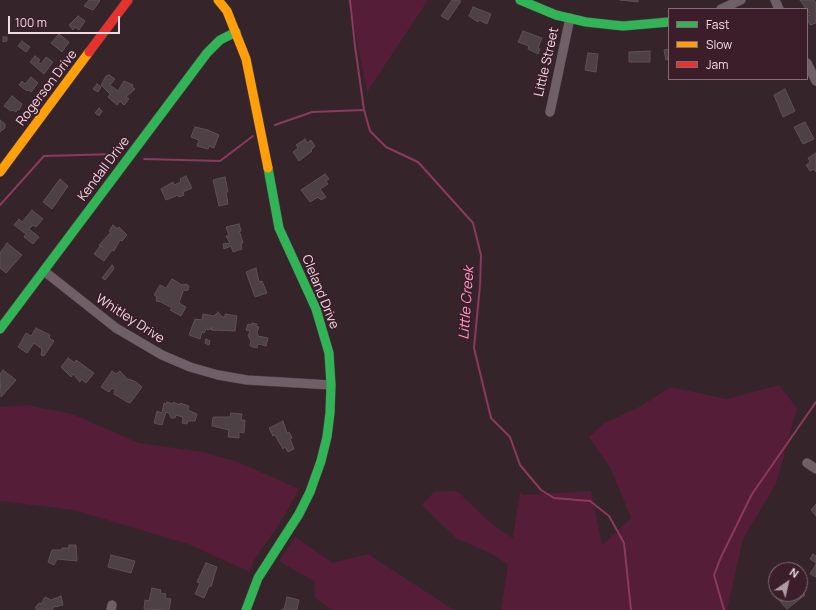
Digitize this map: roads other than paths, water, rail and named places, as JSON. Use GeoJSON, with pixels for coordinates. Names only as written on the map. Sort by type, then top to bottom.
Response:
{"type":"FeatureCollection","features":[{"type":"Feature","properties":{"kind":"street","name":"Rogerson Drive"},"geometry":{"type":"LineString","coordinates":[[0,172],[128,0]]}},
{"type":"Feature","properties":{"kind":"street","name":"Cleland Drive"},"geometry":{"type":"LineString","coordinates":[[218,0],[226,11],[236,32],[246,59],[279,228],[316,309],[323,330],[329,353],[331,385],[327,437],[314,479],[299,514],[258,578],[246,610]]}},
{"type":"Feature","properties":{"kind":"street"},"geometry":{"type":"LineString","coordinates":[[520,0],[570,18],[623,26],[668,22]]}},
{"type":"Feature","properties":{"kind":"street"},"geometry":{"type":"LineString","coordinates":[[723,8],[741,0]]}},
{"type":"Feature","properties":{"kind":"street","name":"Little Street"},"geometry":{"type":"LineString","coordinates":[[550,112],[570,18]]}},
{"type":"Feature","properties":{"kind":"street","name":"Kendall Drive"},"geometry":{"type":"LineString","coordinates":[[0,329],[211,48],[220,40],[236,32]]}},
{"type":"Feature","properties":{"kind":"street"},"geometry":{"type":"LineString","coordinates":[[808,65],[816,81]]}},
{"type":"Feature","properties":{"kind":"street","name":"Whitley Drive"},"geometry":{"type":"LineString","coordinates":[[44,271],[116,328],[162,356],[190,367],[218,375],[247,380],[331,385]]}},
{"type":"Feature","properties":{"kind":"street"},"geometry":{"type":"LineString","coordinates":[[807,463],[816,469]]}},
{"type":"Feature","properties":{"kind":"waterway","name":"Little Creek"},"geometry":{"type":"LineString","coordinates":[[350,0],[364,110],[370,131],[386,147],[418,162],[473,223],[481,255],[480,285],[474,348],[491,418],[510,437],[520,465],[541,490],[554,498],[590,501],[609,516],[624,543],[631,610]]}},
{"type":"Feature","properties":{"kind":"waterway"},"geometry":{"type":"LineString","coordinates":[[275,125],[312,112],[364,110]]}},
{"type":"Feature","properties":{"kind":"waterway"},"geometry":{"type":"LineString","coordinates":[[144,159],[220,161],[253,136]]}},
{"type":"Feature","properties":{"kind":"waterway"},"geometry":{"type":"LineString","coordinates":[[0,205],[44,156],[116,154]]}},
{"type":"Feature","properties":{"kind":"waterway"},"geometry":{"type":"LineString","coordinates":[[724,610],[714,575],[721,557],[752,494],[816,402]]}}]}
